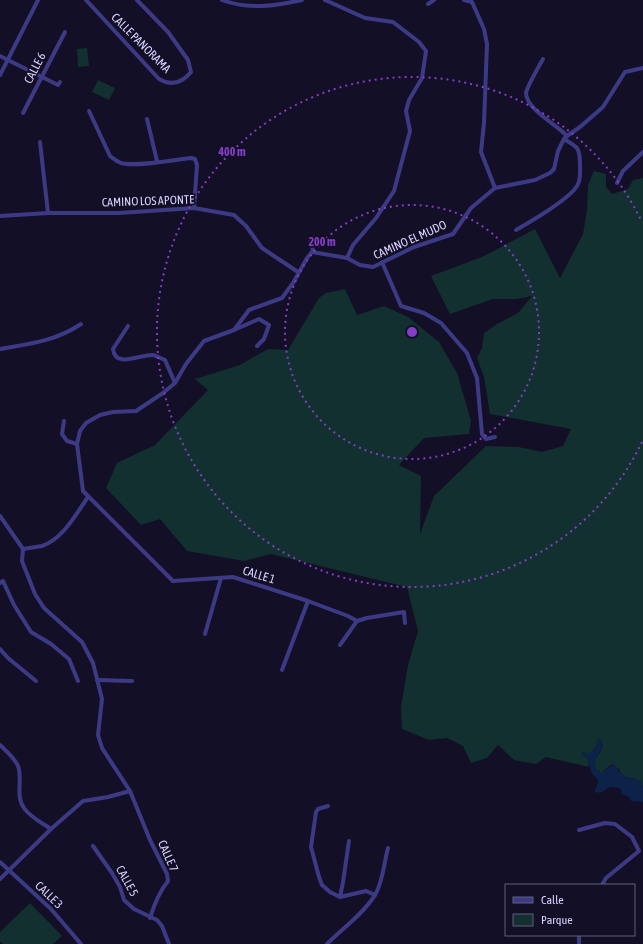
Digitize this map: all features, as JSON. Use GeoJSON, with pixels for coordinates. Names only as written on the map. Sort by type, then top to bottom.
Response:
{"type":"FeatureCollection","features":[{"type":"Feature","properties":{"kind":"street"},"geometry":{"type":"LineString","coordinates":[[0,75],[38,0]]}},
{"type":"Feature","properties":{"kind":"street","name":"CALLE PANORAMA"},"geometry":{"type":"LineString","coordinates":[[86,0],[159,79],[170,83],[185,79],[191,72],[188,60],[168,32],[137,0]]}},
{"type":"Feature","properties":{"kind":"street"},"geometry":{"type":"LineString","coordinates":[[222,0],[232,4],[254,6],[276,5],[302,0]]}},
{"type":"Feature","properties":{"kind":"street"},"geometry":{"type":"LineString","coordinates":[[325,0],[365,18],[393,22],[419,42],[426,51],[422,78],[408,100],[406,111],[410,131],[394,191],[376,218],[353,245],[347,258]]}},
{"type":"Feature","properties":{"kind":"street"},"geometry":{"type":"LineString","coordinates":[[428,4],[434,0]]}},
{"type":"Feature","properties":{"kind":"street"},"geometry":{"type":"LineString","coordinates":[[464,0],[472,2],[484,28],[487,44],[484,123],[481,152],[495,188]]}},
{"type":"Feature","properties":{"kind":"street","name":"CALLE 6"},"geometry":{"type":"LineString","coordinates":[[23,113],[65,32]]}},
{"type":"Feature","properties":{"kind":"street"},"geometry":{"type":"LineString","coordinates":[[0,56],[58,85],[60,82]]}},
{"type":"Feature","properties":{"kind":"street"},"geometry":{"type":"LineString","coordinates":[[516,230],[530,222],[569,194],[577,186],[580,174],[580,151],[577,146],[565,137],[528,101],[526,93],[543,60]]}},
{"type":"Feature","properties":{"kind":"street"},"geometry":{"type":"LineString","coordinates":[[565,137],[580,127],[603,107],[625,72],[643,68]]}},
{"type":"Feature","properties":{"kind":"street"},"geometry":{"type":"LineString","coordinates":[[89,111],[110,156],[115,161],[137,164],[191,158],[195,159],[197,165],[194,208]]}},
{"type":"Feature","properties":{"kind":"street"},"geometry":{"type":"LineString","coordinates":[[147,118],[157,161]]}},
{"type":"Feature","properties":{"kind":"street","name":"CAMINO EL MUDO"},"geometry":{"type":"LineString","coordinates":[[312,252],[347,258],[360,265],[373,267],[414,246],[453,234],[471,208],[495,188],[535,180],[550,173],[554,169],[558,151],[565,137]]}},
{"type":"Feature","properties":{"kind":"street"},"geometry":{"type":"LineString","coordinates":[[40,142],[48,213]]}},
{"type":"Feature","properties":{"kind":"street"},"geometry":{"type":"LineString","coordinates":[[617,183],[622,171],[643,152]]}},
{"type":"Feature","properties":{"kind":"street","name":"CAMINO LOS APONTE"},"geometry":{"type":"LineString","coordinates":[[0,216],[48,213],[119,213],[194,208],[234,215],[246,226],[262,248],[298,272]]}},
{"type":"Feature","properties":{"kind":"street"},"geometry":{"type":"LineString","coordinates":[[234,330],[249,310],[282,298],[306,258],[313,250],[310,240]]}},
{"type":"Feature","properties":{"kind":"street"},"geometry":{"type":"LineString","coordinates":[[382,262],[401,306],[424,313],[441,323],[467,353],[478,378],[482,434],[486,439],[495,437]]}},
{"type":"Feature","properties":{"kind":"street"},"geometry":{"type":"LineString","coordinates":[[0,516],[23,549],[42,545],[57,538],[73,519],[88,497],[83,491],[81,483],[77,444],[80,431],[86,423],[100,415],[113,412],[136,411],[175,383],[186,364],[204,341],[259,319],[269,325],[264,339],[257,346]]}},
{"type":"Feature","properties":{"kind":"street"},"geometry":{"type":"LineString","coordinates":[[0,349],[55,338],[69,332],[81,324]]}},
{"type":"Feature","properties":{"kind":"street"},"geometry":{"type":"LineString","coordinates":[[128,326],[113,349],[117,358],[125,360],[154,355],[165,360],[175,383]]}},
{"type":"Feature","properties":{"kind":"street"},"geometry":{"type":"LineString","coordinates":[[64,421],[62,434],[67,441],[77,444]]}},
{"type":"Feature","properties":{"kind":"street","name":"CALLE 1"},"geometry":{"type":"LineString","coordinates":[[88,497],[173,581],[233,577],[308,601],[348,616],[357,621]]}},
{"type":"Feature","properties":{"kind":"street","name":"CALLE 7"},"geometry":{"type":"LineString","coordinates":[[23,549],[22,561],[35,594],[44,608],[82,642],[93,663],[96,680],[102,699],[98,735],[102,748],[130,791],[150,840],[167,874],[168,881],[162,888],[150,918]]}},
{"type":"Feature","properties":{"kind":"street"},"geometry":{"type":"LineString","coordinates":[[205,634],[221,578]]}},
{"type":"Feature","properties":{"kind":"street"},"geometry":{"type":"LineString","coordinates":[[0,583],[3,582],[14,605],[31,632],[51,644],[69,659],[78,681]]}},
{"type":"Feature","properties":{"kind":"street"},"geometry":{"type":"LineString","coordinates":[[282,670],[308,601]]}},
{"type":"Feature","properties":{"kind":"street"},"geometry":{"type":"LineString","coordinates":[[340,645],[357,621],[404,612],[405,623]]}},
{"type":"Feature","properties":{"kind":"street"},"geometry":{"type":"LineString","coordinates":[[0,649],[8,658],[36,681]]}},
{"type":"Feature","properties":{"kind":"street"},"geometry":{"type":"LineString","coordinates":[[96,680],[132,681]]}},
{"type":"Feature","properties":{"kind":"street"},"geometry":{"type":"LineString","coordinates":[[0,745],[12,756],[18,766],[20,776],[20,796],[23,808],[31,816],[51,829]]}},
{"type":"Feature","properties":{"kind":"street"},"geometry":{"type":"LineString","coordinates":[[0,879],[51,829],[83,801],[108,797],[130,791]]}},
{"type":"Feature","properties":{"kind":"street"},"geometry":{"type":"LineString","coordinates":[[328,806],[318,809],[316,812],[311,847],[318,878],[322,885],[330,892],[340,897],[366,892],[375,895]]}},
{"type":"Feature","properties":{"kind":"street"},"geometry":{"type":"LineString","coordinates":[[580,830],[605,823],[615,824],[632,837],[640,851],[606,878],[603,884]]}},
{"type":"Feature","properties":{"kind":"street"},"geometry":{"type":"LineString","coordinates":[[340,897],[349,841]]}},
{"type":"Feature","properties":{"kind":"street","name":"CALLE 5"},"geometry":{"type":"LineString","coordinates":[[93,846],[112,873],[120,887],[124,900],[134,909],[150,918]]}},
{"type":"Feature","properties":{"kind":"street"},"geometry":{"type":"LineString","coordinates":[[327,944],[365,907],[375,895],[380,882],[388,848]]}},
{"type":"Feature","properties":{"kind":"street","name":"CALLE 3"},"geometry":{"type":"LineString","coordinates":[[0,862],[51,909],[81,944]]}},
{"type":"Feature","properties":{"kind":"street"},"geometry":{"type":"LineString","coordinates":[[150,918],[156,920],[162,926],[169,944]]}},
{"type":"Feature","properties":{"kind":"green space"},"geometry":{"type":"Polygon","coordinates":[[[87,48],[89,66],[78,67],[77,49],[87,48]]]}},
{"type":"Feature","properties":{"kind":"green space"},"geometry":{"type":"Polygon","coordinates":[[[98,80],[115,88],[109,100],[92,92],[98,80]]]}},
{"type":"Feature","properties":{"kind":"green space"},"geometry":{"type":"Polygon","coordinates":[[[594,171],[606,174],[606,187],[612,194],[628,189],[633,180],[643,178],[643,788],[637,779],[628,778],[623,775],[619,769],[612,764],[603,771],[605,774],[604,775],[596,769],[596,757],[603,745],[598,744],[591,753],[588,754],[583,752],[582,754],[588,759],[589,767],[546,757],[536,764],[514,760],[498,745],[487,758],[471,763],[463,746],[447,738],[429,740],[402,729],[401,707],[408,665],[418,631],[407,587],[271,554],[244,561],[187,551],[160,519],[141,525],[106,488],[117,463],[155,445],[208,390],[195,379],[240,365],[268,349],[288,350],[319,298],[326,293],[345,289],[357,315],[384,306],[408,317],[439,342],[457,373],[471,421],[469,434],[424,438],[399,465],[421,476],[420,534],[434,496],[486,446],[519,447],[542,452],[563,446],[571,429],[490,414],[484,377],[477,358],[482,348],[484,333],[518,313],[532,296],[517,299],[493,299],[450,314],[431,276],[482,257],[535,229],[560,278],[583,234],[587,210],[588,185],[594,171]]]}},
{"type":"Feature","properties":{"kind":"green space"},"geometry":{"type":"Polygon","coordinates":[[[30,903],[62,936],[53,944],[3,944],[0,941],[0,932],[30,903]]]}},
{"type":"Feature","properties":{"kind":"water"},"geometry":{"type":"Polygon","coordinates":[[[598,738],[601,739],[602,747],[595,761],[596,769],[604,775],[603,771],[615,764],[619,772],[625,775],[625,777],[641,781],[643,788],[643,802],[631,801],[629,797],[622,794],[620,788],[610,787],[602,792],[594,792],[598,783],[597,778],[592,772],[588,759],[582,754],[583,752],[589,753],[594,750],[598,738]]]}}]}
